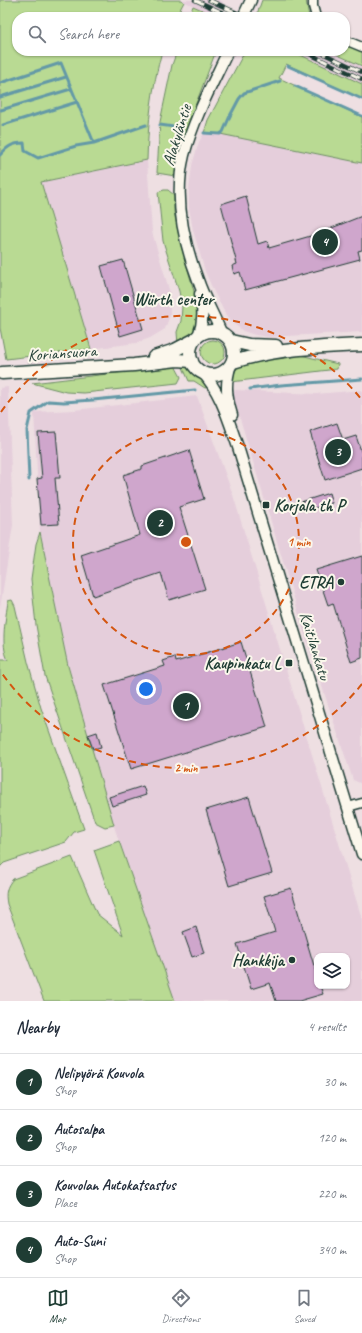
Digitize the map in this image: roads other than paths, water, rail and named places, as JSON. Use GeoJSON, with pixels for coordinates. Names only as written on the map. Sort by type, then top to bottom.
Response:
{"type":"FeatureCollection","features":[{"type":"Feature","properties":{"kind":"main road"},"geometry":{"type":"LineString","coordinates":[[232,363],[234,348],[229,338],[221,332],[209,331],[196,338],[191,347],[190,354],[194,366],[202,372],[209,374],[222,373],[232,363],[264,354],[305,348]]}},
{"type":"Feature","properties":{"kind":"main road","name":"Koriansuora"},"geometry":{"type":"LineString","coordinates":[[124,365],[175,350],[196,338]]}},
{"type":"Feature","properties":{"kind":"main road"},"geometry":{"type":"LineString","coordinates":[[231,341],[249,346],[305,348],[362,345]]}},
{"type":"Feature","properties":{"kind":"main road","name":"Koriansuora"},"geometry":{"type":"LineString","coordinates":[[2,374],[134,365],[177,360],[192,361]]}},
{"type":"Feature","properties":{"kind":"street"},"geometry":{"type":"LineString","coordinates":[[245,12],[251,0]]}},
{"type":"Feature","properties":{"kind":"street"},"geometry":{"type":"LineString","coordinates":[[313,0],[312,6],[314,12]]}},
{"type":"Feature","properties":{"kind":"street"},"geometry":{"type":"LineString","coordinates":[[350,42],[362,47]]}},
{"type":"Feature","properties":{"kind":"street","name":"Alakyläntie"},"geometry":{"type":"LineString","coordinates":[[221,332],[198,280],[186,241],[180,211],[180,185],[181,172],[190,136],[200,110],[226,56]]}},
{"type":"Feature","properties":{"kind":"street","name":"Alakyläntie"},"geometry":{"type":"LineString","coordinates":[[196,338],[202,327],[203,318],[198,280]]}},
{"type":"Feature","properties":{"kind":"street","name":"Kaitilankatu"},"geometry":{"type":"LineString","coordinates":[[232,363],[226,387],[238,447]]}},
{"type":"Feature","properties":{"kind":"street","name":"Kaitilankatu"},"geometry":{"type":"LineString","coordinates":[[202,372],[215,389],[238,447],[362,854]]}},
{"type":"Feature","properties":{"kind":"street"},"geometry":{"type":"LineString","coordinates":[[348,807],[362,803]]}},
{"type":"Feature","properties":{"kind":"waterway"},"geometry":{"type":"LineString","coordinates":[[0,83],[61,63],[94,143]]}},
{"type":"Feature","properties":{"kind":"waterway"},"geometry":{"type":"LineString","coordinates":[[288,66],[362,99]]}},
{"type":"Feature","properties":{"kind":"waterway"},"geometry":{"type":"LineString","coordinates":[[0,97],[66,77]]}},
{"type":"Feature","properties":{"kind":"waterway"},"geometry":{"type":"LineString","coordinates":[[204,133],[220,134],[223,132],[239,99],[244,93],[280,81]]}},
{"type":"Feature","properties":{"kind":"waterway"},"geometry":{"type":"LineString","coordinates":[[295,86],[362,116]]}},
{"type":"Feature","properties":{"kind":"waterway"},"geometry":{"type":"LineString","coordinates":[[1,110],[71,89]]}},
{"type":"Feature","properties":{"kind":"waterway"},"geometry":{"type":"LineString","coordinates":[[3,125],[77,102]]}},
{"type":"Feature","properties":{"kind":"waterway"},"geometry":{"type":"LineString","coordinates":[[0,155],[10,146],[24,143],[25,151],[38,158],[76,146],[94,143],[146,125]]}},
{"type":"Feature","properties":{"kind":"waterway"},"geometry":{"type":"LineString","coordinates":[[160,125],[181,128]]}},
{"type":"Feature","properties":{"kind":"waterway"},"geometry":{"type":"LineString","coordinates":[[250,389],[281,385],[362,379]]}},
{"type":"Feature","properties":{"kind":"waterway"},"geometry":{"type":"LineString","coordinates":[[29,480],[27,430],[31,413],[48,401],[64,402],[93,400],[195,390]]}},
{"type":"Feature","properties":{"kind":"railway"},"geometry":{"type":"LineString","coordinates":[[195,0],[221,12]]}},
{"type":"Feature","properties":{"kind":"railway"},"geometry":{"type":"LineString","coordinates":[[209,0],[235,12]]}},
{"type":"Feature","properties":{"kind":"railway"},"geometry":{"type":"LineString","coordinates":[[314,56],[362,79]]}},
{"type":"Feature","properties":{"kind":"railway"},"geometry":{"type":"LineString","coordinates":[[328,56],[362,72]]}},
{"type":"Feature","properties":{"kind":"place","name":"Auto-Suni"},"geometry":{"type":"Point","coordinates":[325,242]}},
{"type":"Feature","properties":{"kind":"place","name":"Würth center"},"geometry":{"type":"Point","coordinates":[126,299]}},
{"type":"Feature","properties":{"kind":"place","name":"Kouvolan Autokatsastus"},"geometry":{"type":"Point","coordinates":[338,452]}},
{"type":"Feature","properties":{"kind":"place","name":"Korjala th P"},"geometry":{"type":"Point","coordinates":[266,505]}},
{"type":"Feature","properties":{"kind":"place","name":"Autosalpa"},"geometry":{"type":"Point","coordinates":[160,523]}},
{"type":"Feature","properties":{"kind":"place","name":"ETRA"},"geometry":{"type":"Point","coordinates":[341,582]}},
{"type":"Feature","properties":{"kind":"place","name":"Kaupinkatu L"},"geometry":{"type":"Point","coordinates":[289,663]}},
{"type":"Feature","properties":{"kind":"place","name":"Nelipyörä Kouvola"},"geometry":{"type":"Point","coordinates":[186,706]}},
{"type":"Feature","properties":{"kind":"place","name":"Hankkija"},"geometry":{"type":"Point","coordinates":[292,960]}}]}
